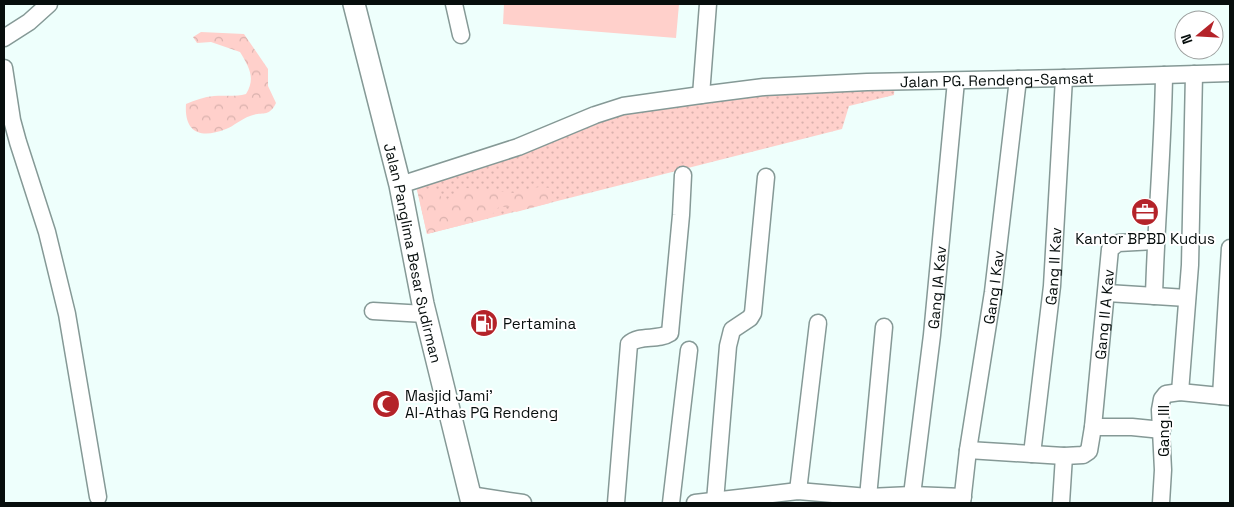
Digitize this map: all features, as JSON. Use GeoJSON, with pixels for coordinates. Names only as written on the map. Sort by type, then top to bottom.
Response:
{"type":"FeatureCollection","features":[{"type":"Feature","properties":{"kind":"main road","name":"Jalan Panglima Besar Sudirman"},"geometry":{"type":"LineString","coordinates":[[354,4],[400,185],[425,314],[471,499]]}},
{"type":"Feature","properties":{"kind":"street"},"geometry":{"type":"LineString","coordinates":[[4,38],[29,22],[50,4]]}},
{"type":"Feature","properties":{"kind":"street"},"geometry":{"type":"LineString","coordinates":[[454,4],[461,35]]}},
{"type":"Feature","properties":{"kind":"street"},"geometry":{"type":"LineString","coordinates":[[701,95],[708,4]]}},
{"type":"Feature","properties":{"kind":"street"},"geometry":{"type":"LineString","coordinates":[[4,68],[16,137],[48,232],[68,314],[98,496]]}},
{"type":"Feature","properties":{"kind":"street","name":"Jalan PG. Rendeng-Samsat"},"geometry":{"type":"LineString","coordinates":[[400,185],[518,147],[595,115],[622,106],[701,95],[764,87],[867,82],[1230,73]]}},
{"type":"Feature","properties":{"kind":"street"},"geometry":{"type":"LineString","coordinates":[[1180,392],[1190,264],[1194,74]]}},
{"type":"Feature","properties":{"kind":"street"},"geometry":{"type":"LineString","coordinates":[[1154,296],[1163,139],[1164,75]]}},
{"type":"Feature","properties":{"kind":"street","name":"Gang II Kav"},"geometry":{"type":"LineString","coordinates":[[1032,454],[1052,286],[1064,78]]}},
{"type":"Feature","properties":{"kind":"street","name":"Gang I Kav"},"geometry":{"type":"LineString","coordinates":[[963,500],[968,450],[993,292],[1018,79]]}},
{"type":"Feature","properties":{"kind":"street","name":"Gang IA Kav"},"geometry":{"type":"LineString","coordinates":[[912,495],[932,335],[956,81]]}},
{"type":"Feature","properties":{"kind":"street"},"geometry":{"type":"LineString","coordinates":[[616,503],[629,344],[633,340],[665,336],[670,333],[683,174]]}},
{"type":"Feature","properties":{"kind":"street"},"geometry":{"type":"LineString","coordinates":[[715,501],[728,346],[732,330],[750,318],[753,313],[766,177]]}},
{"type":"Feature","properties":{"kind":"street","name":"Gang II A Kav"},"geometry":{"type":"LineString","coordinates":[[1064,456],[1083,455],[1089,451],[1107,293],[1110,249],[1118,243],[1156,241]]}},
{"type":"Feature","properties":{"kind":"street"},"geometry":{"type":"LineString","coordinates":[[1226,396],[1230,248]]}},
{"type":"Feature","properties":{"kind":"street"},"geometry":{"type":"LineString","coordinates":[[1107,293],[1187,298]]}},
{"type":"Feature","properties":{"kind":"street"},"geometry":{"type":"LineString","coordinates":[[373,311],[425,314]]}},
{"type":"Feature","properties":{"kind":"street"},"geometry":{"type":"LineString","coordinates":[[798,491],[818,323]]}},
{"type":"Feature","properties":{"kind":"street"},"geometry":{"type":"LineString","coordinates":[[868,497],[884,327]]}},
{"type":"Feature","properties":{"kind":"street"},"geometry":{"type":"LineString","coordinates":[[671,503],[689,350]]}},
{"type":"Feature","properties":{"kind":"street","name":"Gang III"},"geometry":{"type":"LineString","coordinates":[[1161,503],[1162,430],[1160,410],[1162,398],[1166,394],[1180,392],[1226,396]]}},
{"type":"Feature","properties":{"kind":"street"},"geometry":{"type":"LineString","coordinates":[[1093,427],[1132,427],[1162,430]]}},
{"type":"Feature","properties":{"kind":"street"},"geometry":{"type":"LineString","coordinates":[[968,450],[1064,456],[1061,503]]}},
{"type":"Feature","properties":{"kind":"street"},"geometry":{"type":"LineString","coordinates":[[695,503],[798,491],[868,497],[912,495],[963,500]]}},
{"type":"Feature","properties":{"kind":"street"},"geometry":{"type":"LineString","coordinates":[[471,499],[523,503]]}},
{"type":"Feature","properties":{"kind":"green space"},"geometry":{"type":"Polygon","coordinates":[[[504,4],[679,4],[676,38],[503,24],[504,4]]]}},
{"type":"Feature","properties":{"kind":"green space"},"geometry":{"type":"Polygon","coordinates":[[[201,32],[244,34],[268,69],[268,86],[276,103],[271,111],[247,117],[229,128],[217,132],[202,133],[191,127],[186,114],[186,104],[210,96],[246,94],[251,83],[250,73],[240,52],[211,42],[197,43],[193,37],[201,32]]]}},
{"type":"Feature","properties":{"kind":"green space"},"geometry":{"type":"Polygon","coordinates":[[[895,81],[894,95],[849,106],[842,129],[427,234],[415,180],[623,106],[895,81]]]}},
{"type":"Feature","properties":{"kind":"green space"},"geometry":{"type":"Polygon","coordinates":[[[539,187],[550,188],[552,194],[550,203],[516,212],[512,207],[499,207],[489,218],[427,234],[417,190],[435,188],[444,201],[465,188],[514,193],[539,187]]]}},
{"type":"Feature","properties":{"kind":"place","name":"Kantor BPBD Kudus"},"geometry":{"type":"Point","coordinates":[1145,212]}},
{"type":"Feature","properties":{"kind":"place","name":"Pertamina"},"geometry":{"type":"Point","coordinates":[484,323]}},
{"type":"Feature","properties":{"kind":"place","name":"Masjid Jami' Al-Athas PG Rendeng"},"geometry":{"type":"Point","coordinates":[386,404]}}]}
